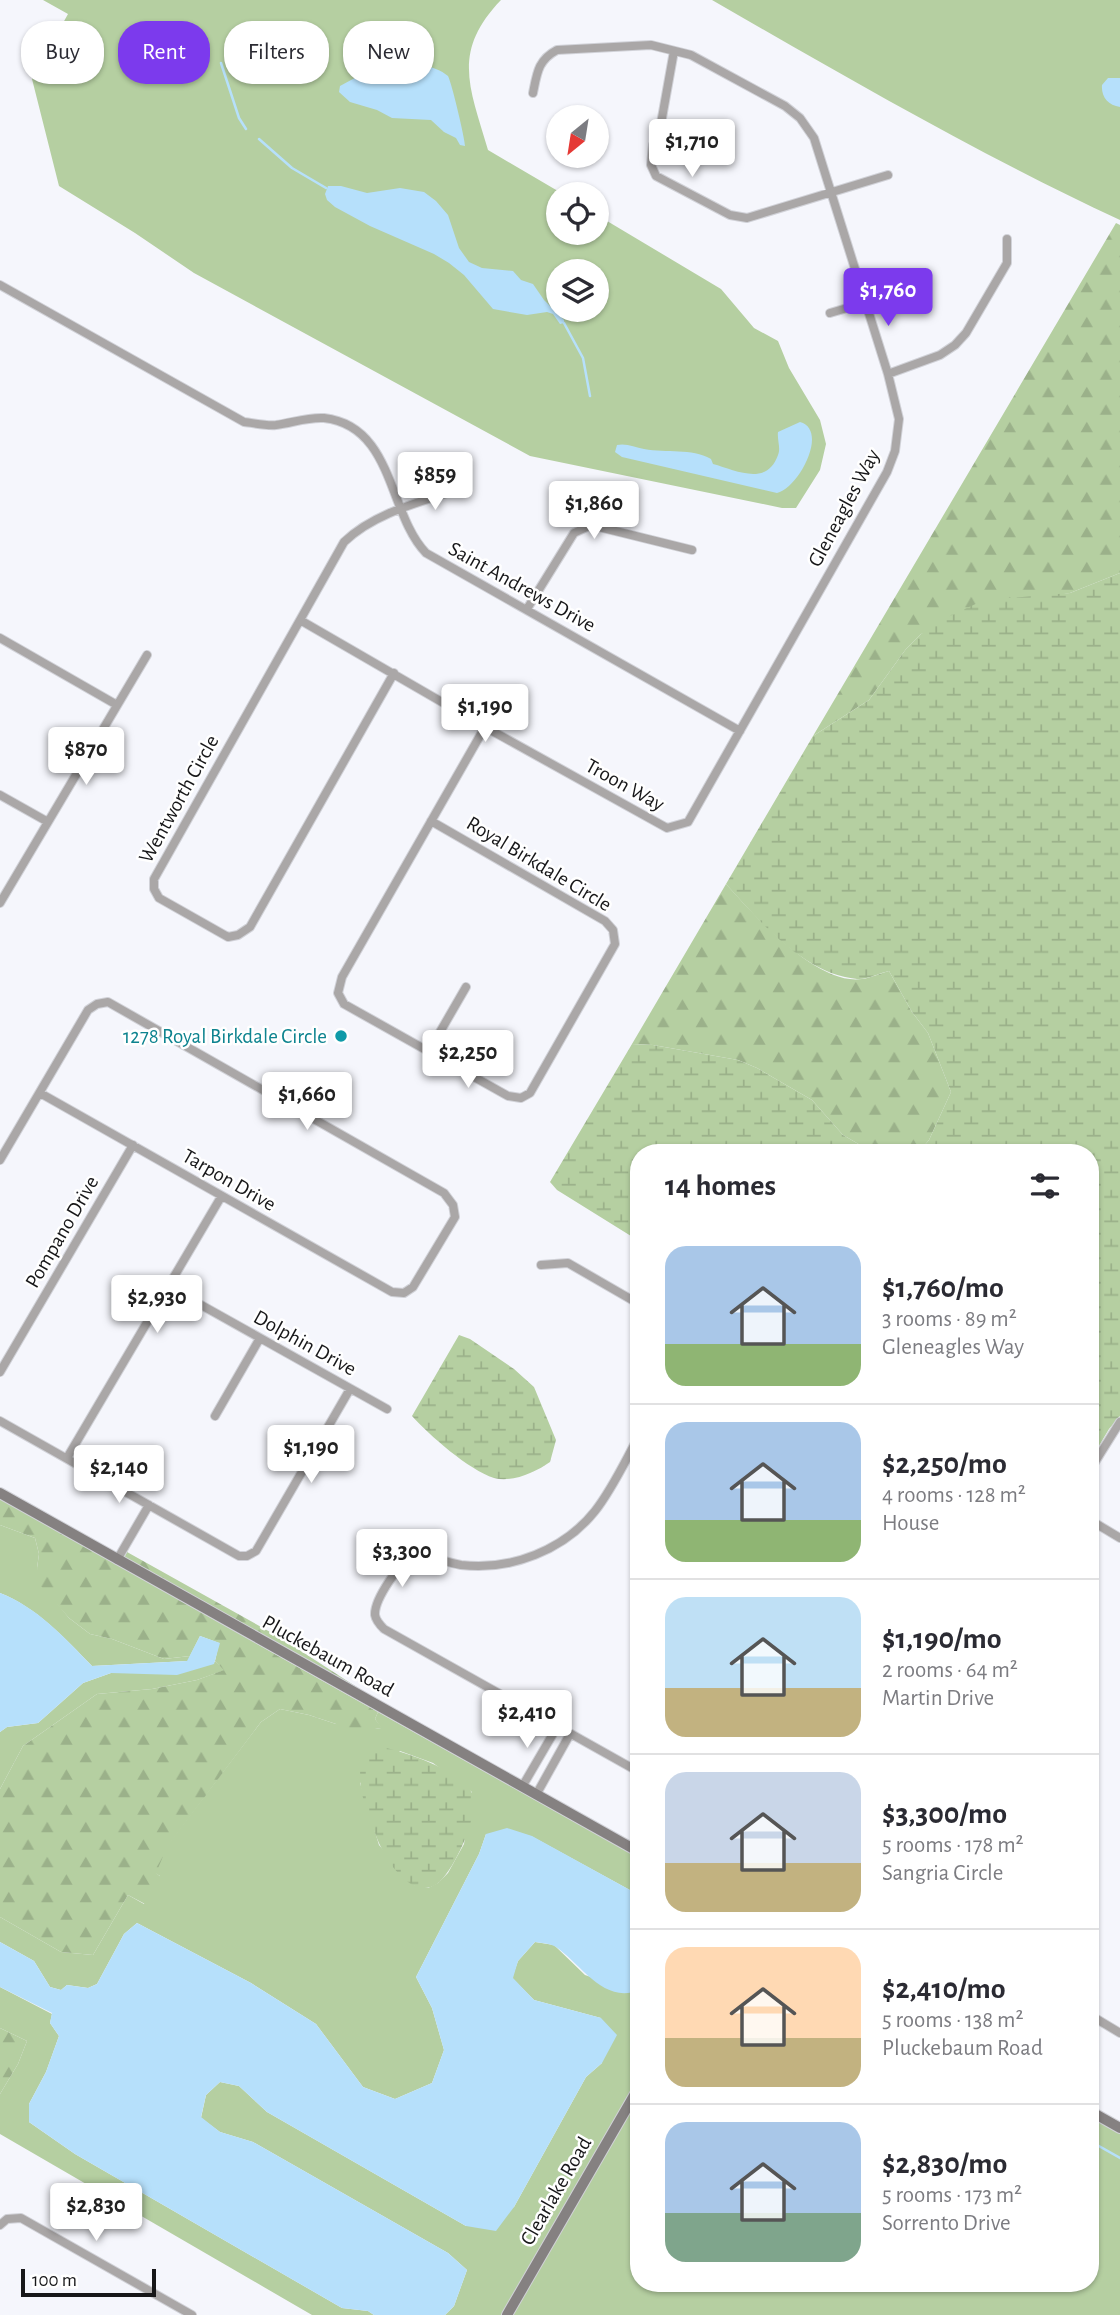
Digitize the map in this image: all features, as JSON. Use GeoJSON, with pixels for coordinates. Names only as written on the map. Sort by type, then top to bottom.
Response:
{"type":"FeatureCollection","features":[{"type":"Feature","properties":{"kind":"street","name":"Gleneagles Way"},"geometry":{"type":"LineString","coordinates":[[533,93],[539,65],[557,50],[651,45],[691,55],[785,106],[800,118],[814,138],[888,374],[899,419],[895,450],[887,472],[688,822],[679,826]]}},
{"type":"Feature","properties":{"kind":"street"},"geometry":{"type":"LineString","coordinates":[[674,51],[660,129],[653,145],[651,165],[656,176],[730,215],[747,218],[888,175]]}},
{"type":"Feature","properties":{"kind":"street"},"geometry":{"type":"LineString","coordinates":[[888,374],[940,355],[966,333],[1007,263],[1007,239]]}},
{"type":"Feature","properties":{"kind":"street","name":"Saint Andrews Drive"},"geometry":{"type":"LineString","coordinates":[[0,285],[244,422],[274,425],[324,418],[345,424],[366,439],[377,453],[413,540],[426,553],[740,731]]}},
{"type":"Feature","properties":{"kind":"street"},"geometry":{"type":"LineString","coordinates":[[830,313],[864,303]]}},
{"type":"Feature","properties":{"kind":"street","name":"Wentworth Circle"},"geometry":{"type":"LineString","coordinates":[[394,673],[250,927],[239,935],[228,937],[159,898],[154,889],[154,878],[344,542],[358,529],[401,508],[459,489]]}},
{"type":"Feature","properties":{"kind":"street"},"geometry":{"type":"LineString","coordinates":[[527,609],[574,533],[582,527],[591,525],[692,550]]}},
{"type":"Feature","properties":{"kind":"street","name":"Troon Way"},"geometry":{"type":"LineString","coordinates":[[300,620],[667,828],[679,826]]}},
{"type":"Feature","properties":{"kind":"street"},"geometry":{"type":"LineString","coordinates":[[0,638],[117,705]]}},
{"type":"Feature","properties":{"kind":"street"},"geometry":{"type":"LineString","coordinates":[[0,903],[147,655]]}},
{"type":"Feature","properties":{"kind":"street","name":"Royal Birkdale Circle"},"geometry":{"type":"LineString","coordinates":[[431,821],[605,921],[613,930],[615,944],[530,1093],[521,1098],[509,1096],[344,1004],[338,993],[342,977],[431,821],[485,727]]}},
{"type":"Feature","properties":{"kind":"street"},"geometry":{"type":"LineString","coordinates":[[0,795],[48,822]]}},
{"type":"Feature","properties":{"kind":"street"},"geometry":{"type":"LineString","coordinates":[[429,1051],[466,986]]}},
{"type":"Feature","properties":{"kind":"street","name":"Tarpon Drive"},"geometry":{"type":"LineString","coordinates":[[108,1002],[444,1193],[453,1205],[454,1217],[413,1287],[404,1293],[392,1292],[40,1093],[88,1010],[97,1004],[108,1002]]}},
{"type":"Feature","properties":{"kind":"street"},"geometry":{"type":"LineString","coordinates":[[0,1160],[40,1093]]}},
{"type":"Feature","properties":{"kind":"street","name":"Pompano Drive"},"geometry":{"type":"LineString","coordinates":[[0,1372],[133,1145]]}},
{"type":"Feature","properties":{"kind":"street"},"geometry":{"type":"LineString","coordinates":[[67,1458],[221,1197]]}},
{"type":"Feature","properties":{"kind":"street"},"geometry":{"type":"LineString","coordinates":[[541,1265],[568,1263],[630,1299]]}},
{"type":"Feature","properties":{"kind":"street","name":"Dolphin Drive"},"geometry":{"type":"LineString","coordinates":[[169,1287],[387,1409]]}},
{"type":"Feature","properties":{"kind":"street"},"geometry":{"type":"LineString","coordinates":[[215,1416],[260,1338]]}},
{"type":"Feature","properties":{"kind":"street"},"geometry":{"type":"LineString","coordinates":[[0,1421],[239,1556],[247,1556],[256,1551],[350,1389]]}},
{"type":"Feature","properties":{"kind":"street"},"geometry":{"type":"LineString","coordinates":[[1099,1456],[1120,1422]]}},
{"type":"Feature","properties":{"kind":"street"},"geometry":{"type":"LineString","coordinates":[[630,1451],[595,1511],[576,1531],[552,1547],[518,1561],[488,1565],[462,1565],[414,1554],[401,1563],[375,1612],[377,1622],[384,1629],[630,1767]]}},
{"type":"Feature","properties":{"kind":"street","name":"Pluckebaum Road"},"geometry":{"type":"LineString","coordinates":[[0,1493],[630,1847]]}},
{"type":"Feature","properties":{"kind":"street"},"geometry":{"type":"LineString","coordinates":[[117,1560],[149,1505]]}},
{"type":"Feature","properties":{"kind":"street"},"geometry":{"type":"LineString","coordinates":[[1099,1525],[1120,1538]]}},
{"type":"Feature","properties":{"kind":"street"},"geometry":{"type":"LineString","coordinates":[[522,1787],[557,1727]]}},
{"type":"Feature","properties":{"kind":"street"},"geometry":{"type":"LineString","coordinates":[[536,1795],[570,1734]]}},
{"type":"Feature","properties":{"kind":"street"},"geometry":{"type":"LineString","coordinates":[[1099,2020],[1120,2033]]}},
{"type":"Feature","properties":{"kind":"street","name":"Clearlake Road"},"geometry":{"type":"LineString","coordinates":[[507,2315],[630,2103]]}},
{"type":"Feature","properties":{"kind":"street"},"geometry":{"type":"LineString","coordinates":[[1099,2116],[1120,2128]]}},
{"type":"Feature","properties":{"kind":"street"},"geometry":{"type":"LineString","coordinates":[[0,2225],[7,2218],[21,2218],[192,2315]]}},
{"type":"Feature","properties":{"kind":"green space"},"geometry":{"type":"Polygon","coordinates":[[[43,0],[501,0],[485,19],[475,37],[470,54],[471,89],[488,150],[546,184],[546,245],[609,245],[609,222],[721,289],[754,328],[778,341],[789,368],[820,420],[826,444],[820,470],[796,508],[782,508],[530,456],[194,273],[59,186],[33,84],[104,84],[104,21],[64,21],[68,14],[43,0]]]}},
{"type":"Feature","properties":{"kind":"green space"},"geometry":{"type":"Polygon","coordinates":[[[712,0],[1120,0],[1120,220],[965,142],[712,0]]]}},
{"type":"Feature","properties":{"kind":"green space"},"geometry":{"type":"Polygon","coordinates":[[[1116,223],[1120,225],[1120,573],[1070,593],[1046,597],[921,634],[906,649],[869,700],[813,736],[1116,223]]]}},
{"type":"Feature","properties":{"kind":"green space"},"geometry":{"type":"Polygon","coordinates":[[[1120,573],[1120,1416],[1099,1446],[1099,1144],[926,1144],[951,1092],[928,1033],[912,1012],[889,971],[857,979],[819,968],[784,944],[726,884],[813,736],[869,700],[906,649],[921,634],[984,600],[1070,593],[1120,573]]]}},
{"type":"Feature","properties":{"kind":"green space"},"geometry":{"type":"Polygon","coordinates":[[[726,884],[769,930],[807,960],[826,971],[844,978],[862,979],[889,971],[912,1012],[928,1033],[951,1092],[926,1144],[858,1144],[843,1135],[812,1100],[757,1068],[738,1060],[653,1045],[632,1044],[726,884]]]}},
{"type":"Feature","properties":{"kind":"green space"},"geometry":{"type":"Polygon","coordinates":[[[632,1044],[653,1045],[738,1060],[757,1068],[812,1100],[843,1135],[858,1144],[630,1144],[630,1235],[557,1190],[550,1182],[632,1044]]]}},
{"type":"Feature","properties":{"kind":"green space"},"geometry":{"type":"Polygon","coordinates":[[[459,1335],[470,1339],[514,1369],[534,1387],[556,1440],[550,1462],[524,1476],[494,1478],[462,1460],[412,1416],[459,1335]]]}},
{"type":"Feature","properties":{"kind":"green space"},"geometry":{"type":"Polygon","coordinates":[[[0,1499],[378,1712],[375,1719],[382,1728],[347,1743],[336,1724],[309,1715],[280,1709],[261,1722],[167,1847],[156,1873],[161,1877],[145,1904],[128,1895],[93,1955],[61,1952],[0,1917],[0,1789],[23,1746],[97,1694],[152,1689],[197,1680],[224,1670],[215,1661],[219,1643],[200,1636],[190,1656],[164,1659],[112,1639],[90,1634],[69,1618],[39,1584],[39,1554],[35,1538],[0,1525],[0,1499]]]}},
{"type":"Feature","properties":{"kind":"green space"},"geometry":{"type":"Polygon","coordinates":[[[0,1525],[35,1538],[39,1554],[37,1568],[56,1602],[69,1618],[90,1634],[112,1639],[164,1659],[190,1656],[188,1661],[92,1666],[38,1615],[0,1593],[0,1525]]]}},
{"type":"Feature","properties":{"kind":"green space"},"geometry":{"type":"Polygon","coordinates":[[[127,1552],[281,1638],[372,1697],[124,1558],[127,1552]]]}},
{"type":"Feature","properties":{"kind":"green space"},"geometry":{"type":"Polygon","coordinates":[[[215,1661],[225,1670],[197,1680],[152,1689],[97,1694],[23,1746],[0,1789],[0,1732],[7,1727],[38,1723],[83,1683],[111,1673],[213,1664],[215,1661]]]}},
{"type":"Feature","properties":{"kind":"green space"},"geometry":{"type":"Polygon","coordinates":[[[280,1709],[336,1724],[375,1729],[381,1728],[375,1719],[378,1712],[630,1853],[630,1890],[531,1836],[486,1834],[479,1854],[416,1977],[432,2008],[444,2050],[432,2083],[395,2099],[363,2087],[316,2024],[251,1983],[137,1923],[124,1934],[97,1984],[88,1988],[67,1985],[61,1990],[50,1987],[34,1961],[0,1942],[0,1917],[61,1952],[93,1955],[128,1895],[144,1904],[160,1876],[155,1873],[166,1847],[261,1722],[280,1709]],[[400,1751],[360,1783],[379,1845],[414,1885],[428,1888],[448,1873],[464,1844],[472,1792],[433,1763],[400,1751]]]}},
{"type":"Feature","properties":{"kind":"green space"},"geometry":{"type":"Polygon","coordinates":[[[378,1746],[443,1769],[465,1784],[472,1793],[474,1802],[470,1827],[458,1855],[444,1878],[427,1888],[416,1887],[407,1881],[390,1863],[364,1802],[360,1782],[362,1762],[365,1751],[378,1746]]]}},
{"type":"Feature","properties":{"kind":"green space"},"geometry":{"type":"Polygon","coordinates":[[[535,1942],[554,1945],[585,1975],[630,1991],[630,2094],[502,2315],[445,2315],[454,2306],[467,2270],[448,2253],[253,2142],[220,2132],[201,2118],[206,2095],[220,2082],[239,2086],[267,2112],[466,2226],[514,2207],[586,2077],[602,2063],[601,2018],[534,2000],[512,1978],[518,1961],[535,1942]]]}},
{"type":"Feature","properties":{"kind":"green space"},"geometry":{"type":"Polygon","coordinates":[[[0,1987],[52,2014],[50,2023],[59,2036],[46,2072],[29,2104],[29,2122],[75,2154],[342,2308],[368,2311],[374,2315],[312,2315],[0,2134],[0,2094],[18,2064],[27,2041],[0,2028],[0,1987]]]}},
{"type":"Feature","properties":{"kind":"green space"},"geometry":{"type":"Polygon","coordinates":[[[0,2028],[27,2041],[18,2064],[0,2094],[0,2028]]]}},
{"type":"Feature","properties":{"kind":"green space"},"geometry":{"type":"Polygon","coordinates":[[[630,2112],[630,2292],[1099,2292],[1099,2122],[1120,2134],[1120,2315],[512,2315],[630,2112]]]}},
{"type":"Feature","properties":{"kind":"water"},"geometry":{"type":"Polygon","coordinates":[[[434,69],[442,72],[448,76],[465,146],[460,145],[456,138],[444,132],[431,120],[392,118],[377,110],[350,102],[339,92],[340,86],[434,84],[434,69]]]}},
{"type":"Feature","properties":{"kind":"water"},"geometry":{"type":"Polygon","coordinates":[[[1108,78],[1120,78],[1120,107],[1104,97],[1102,85],[1108,78]]]}},
{"type":"Feature","properties":{"kind":"water"},"geometry":{"type":"Polygon","coordinates":[[[328,186],[341,186],[367,193],[400,188],[424,192],[448,215],[459,248],[469,262],[482,268],[513,271],[521,280],[533,284],[546,302],[546,312],[527,315],[493,309],[464,275],[449,263],[335,207],[325,194],[328,186]]]}},
{"type":"Feature","properties":{"kind":"water"},"geometry":{"type":"Polygon","coordinates":[[[800,422],[808,427],[812,436],[808,459],[794,481],[777,493],[622,457],[615,452],[617,445],[624,444],[644,449],[687,452],[711,459],[713,464],[731,470],[758,473],[773,465],[778,455],[778,432],[800,422]]]}},
{"type":"Feature","properties":{"kind":"water"},"geometry":{"type":"Polygon","coordinates":[[[0,1593],[38,1615],[92,1666],[187,1661],[200,1636],[220,1643],[214,1664],[177,1675],[111,1673],[83,1683],[38,1723],[7,1727],[0,1732],[0,1593]]]}},
{"type":"Feature","properties":{"kind":"water"},"geometry":{"type":"Polygon","coordinates":[[[507,1828],[532,1836],[630,1890],[630,1992],[615,1992],[604,1987],[556,1947],[548,1944],[535,1942],[518,1961],[513,1978],[534,2000],[601,2018],[617,2035],[602,2063],[586,2077],[514,2207],[496,2231],[466,2226],[267,2112],[239,2086],[220,2082],[206,2095],[201,2117],[220,2132],[253,2142],[448,2253],[467,2270],[454,2306],[445,2315],[374,2315],[368,2311],[342,2308],[75,2154],[29,2122],[29,2104],[46,2072],[59,2036],[50,2023],[52,2013],[0,1987],[0,1942],[34,1961],[50,1987],[61,1990],[67,1985],[88,1988],[97,1984],[124,1934],[137,1923],[251,1983],[316,2024],[363,2087],[395,2099],[432,2083],[444,2050],[432,2008],[416,1977],[479,1854],[486,1834],[507,1828]]]}},
{"type":"Feature","properties":{"kind":"waterway"},"geometry":{"type":"LineString","coordinates":[[221,63],[239,118],[246,129]]}},
{"type":"Feature","properties":{"kind":"waterway"},"geometry":{"type":"LineString","coordinates":[[259,139],[292,168],[326,188]]}},
{"type":"Feature","properties":{"kind":"waterway"},"geometry":{"type":"LineString","coordinates":[[564,323],[583,358],[590,396]]}},
{"type":"Feature","properties":{"kind":"waterway"},"geometry":{"type":"LineString","coordinates":[[1099,2146],[1120,2158]]}},
{"type":"Feature","properties":{"kind":"place","name":"1278 Royal Birkdale Circle"},"geometry":{"type":"Point","coordinates":[341,1036]}}]}
